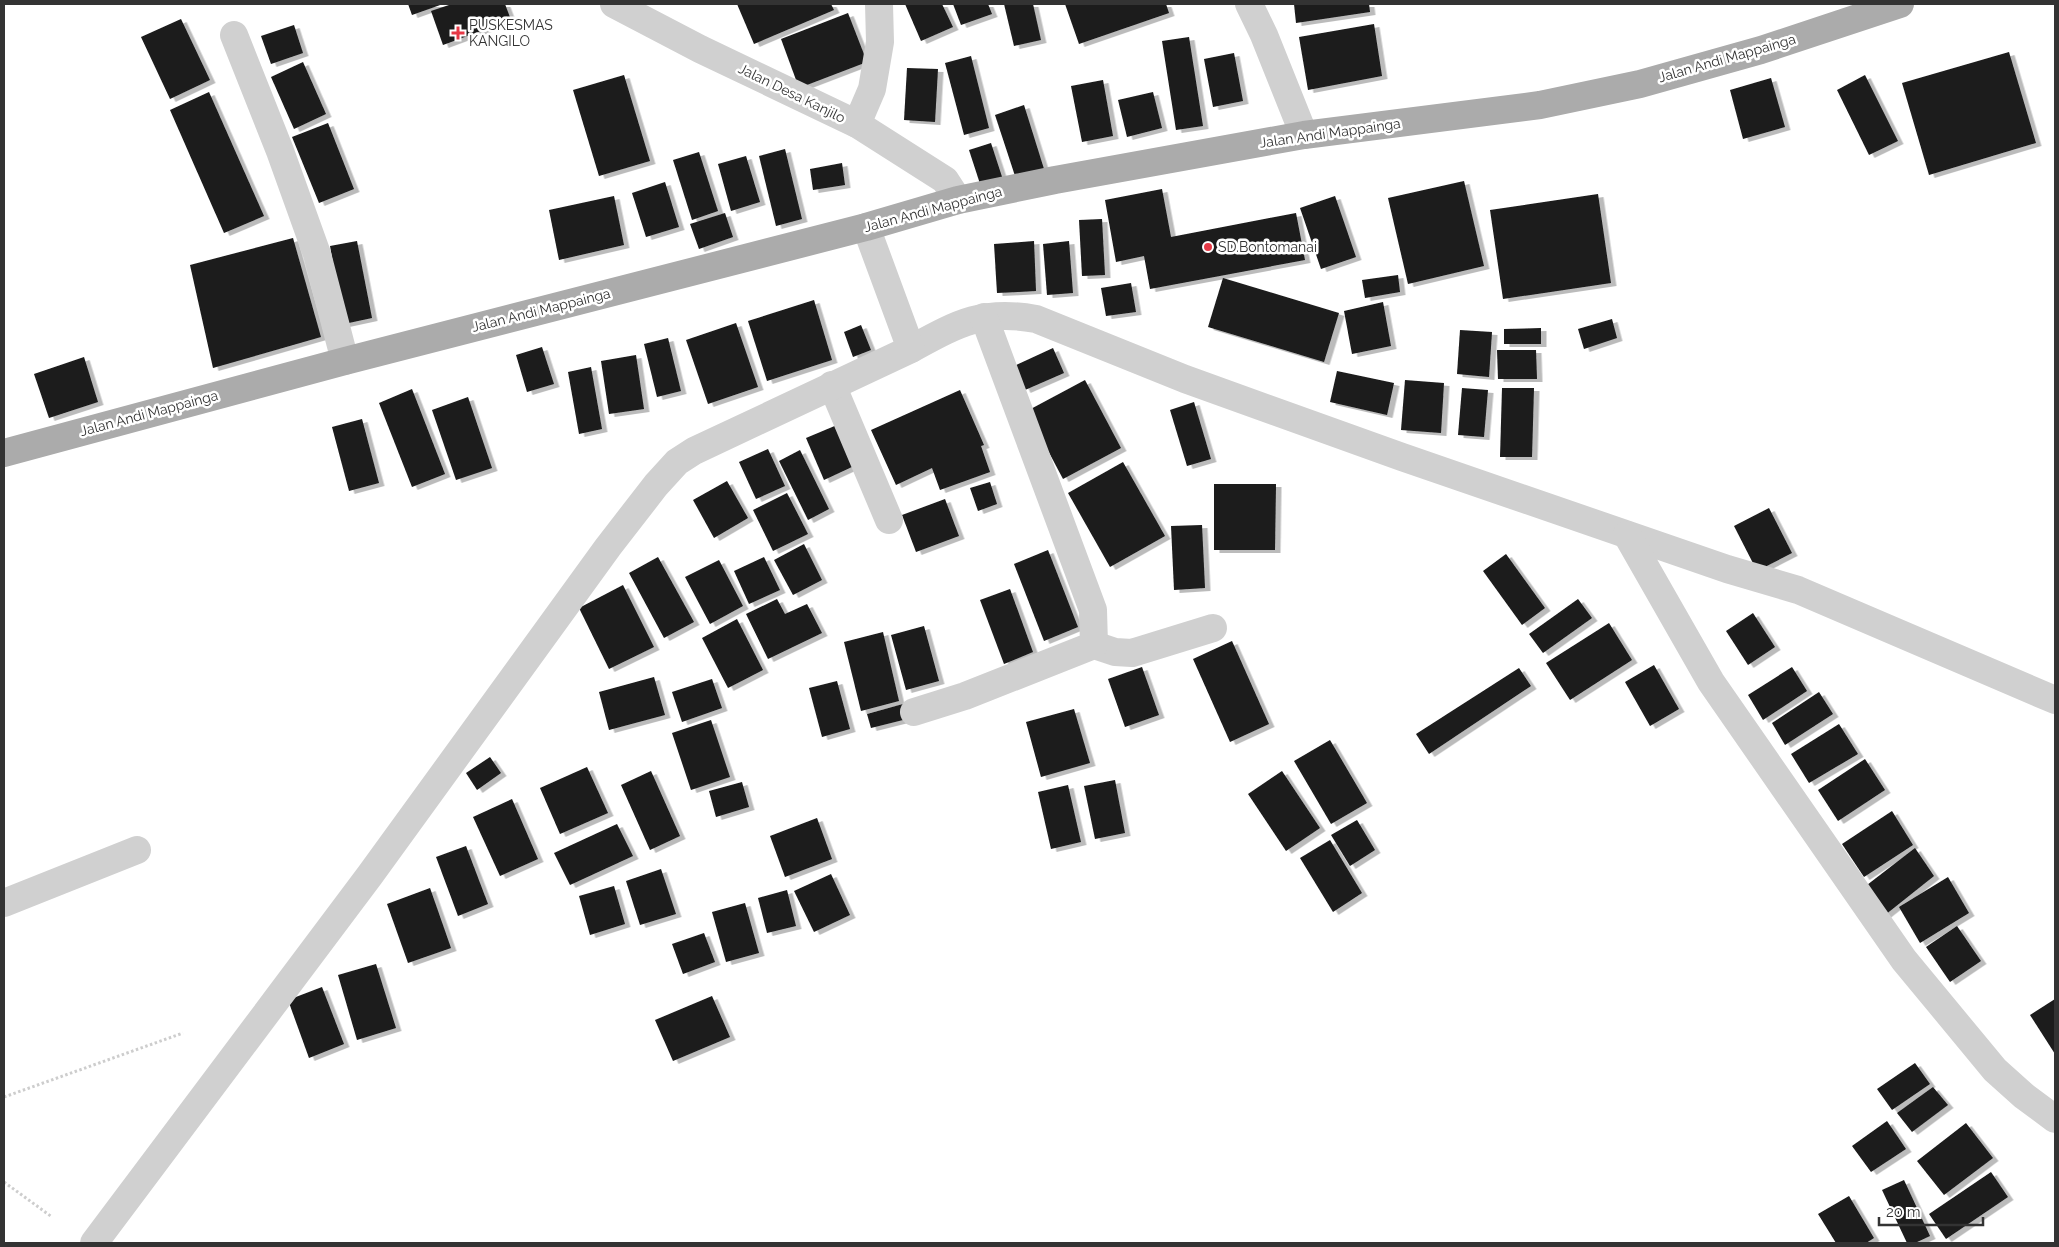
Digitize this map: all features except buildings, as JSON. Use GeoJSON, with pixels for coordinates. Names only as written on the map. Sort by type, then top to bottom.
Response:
{"type":"FeatureCollection","features":[{"type":"Feature","properties":{"kind":"main road","name":"Jalan Andi Mappainga"},"geometry":{"type":"LineString","coordinates":[[4,453],[345,361],[866,227],[958,200],[1054,180],[1304,135],[1540,105],[1640,84],[1761,50],[1900,4]]}},
{"type":"Feature","properties":{"kind":"street","name":"Jalan Desa Kanjilo"},"geometry":{"type":"LineString","coordinates":[[614,4],[700,49],[856,124],[945,180],[958,200]]}},
{"type":"Feature","properties":{"kind":"street"},"geometry":{"type":"LineString","coordinates":[[856,124],[872,89],[880,42],[879,4]]}},
{"type":"Feature","properties":{"kind":"street"},"geometry":{"type":"LineString","coordinates":[[1249,4],[1264,35],[1304,135]]}},
{"type":"Feature","properties":{"kind":"street"},"geometry":{"type":"LineString","coordinates":[[234,35],[280,151],[317,254],[345,361]]}},
{"type":"Feature","properties":{"kind":"street"},"geometry":{"type":"LineString","coordinates":[[866,227],[911,349]]}},
{"type":"Feature","properties":{"kind":"street"},"geometry":{"type":"LineString","coordinates":[[94,1243],[376,867],[602,555],[656,485],[678,462],[694,452],[911,349],[957,324],[984,317],[1011,314],[1036,319],[1185,379],[1627,535],[1798,590],[2055,700]]}},
{"type":"Feature","properties":{"kind":"street"},"geometry":{"type":"LineString","coordinates":[[984,317],[1093,610],[1094,645]]}},
{"type":"Feature","properties":{"kind":"street"},"geometry":{"type":"LineString","coordinates":[[832,385],[889,520]]}},
{"type":"Feature","properties":{"kind":"street"},"geometry":{"type":"LineString","coordinates":[[1627,535],[1711,682],[1904,960],[1995,1070],[2024,1096],[2055,1119]]}},
{"type":"Feature","properties":{"kind":"street"},"geometry":{"type":"LineString","coordinates":[[914,712],[965,696],[1094,645],[1114,652],[1132,653],[1213,628]]}},
{"type":"Feature","properties":{"kind":"street"},"geometry":{"type":"LineString","coordinates":[[4,903],[136,850]]}},
{"type":"Feature","properties":{"kind":"path"},"geometry":{"type":"LineString","coordinates":[[4,1097],[183,1033]]}},
{"type":"Feature","properties":{"kind":"path"},"geometry":{"type":"LineString","coordinates":[[4,1182],[52,1217]]}},
{"type":"Feature","properties":{"kind":"place","name":"PUSKESMAS KANGILO"},"geometry":{"type":"Point","coordinates":[458,33]}},
{"type":"Feature","properties":{"kind":"place","name":"SD.Bontomanai"},"geometry":{"type":"Point","coordinates":[1208,247]}}]}
